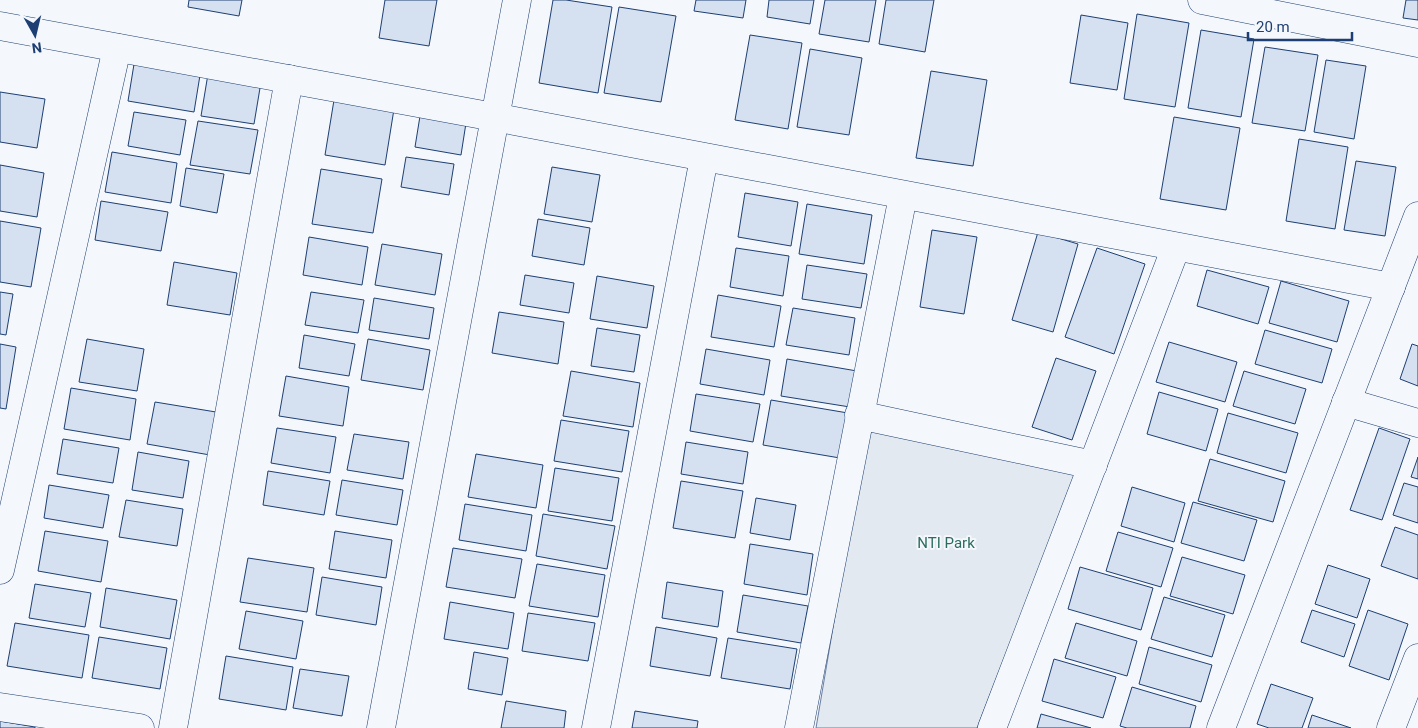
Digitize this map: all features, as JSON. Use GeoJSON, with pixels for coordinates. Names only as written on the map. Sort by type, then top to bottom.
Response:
{"type":"FeatureCollection","features":[{"type":"Feature","properties":{"kind":"street"},"geometry":{"type":"LineString","coordinates":[[381,728],[517,0]]}},
{"type":"Feature","properties":{"kind":"street"},"geometry":{"type":"LineString","coordinates":[[1202,0],[1418,43]]}},
{"type":"Feature","properties":{"kind":"street"},"geometry":{"type":"LineString","coordinates":[[0,26],[494,117],[1391,288]]}},
{"type":"Feature","properties":{"kind":"street"},"geometry":{"type":"LineString","coordinates":[[0,570],[117,48]]}},
{"type":"Feature","properties":{"kind":"street"},"geometry":{"type":"LineString","coordinates":[[173,728],[289,79]]}},
{"type":"Feature","properties":{"kind":"street"},"geometry":{"type":"LineString","coordinates":[[596,728],[704,158]]}},
{"type":"Feature","properties":{"kind":"street"},"geometry":{"type":"LineString","coordinates":[[799,728],[903,196]]}},
{"type":"Feature","properties":{"kind":"street"},"geometry":{"type":"LineString","coordinates":[[1221,728],[1418,216]]}},
{"type":"Feature","properties":{"kind":"street"},"geometry":{"type":"LineString","coordinates":[[992,728],[1176,247]]}},
{"type":"Feature","properties":{"kind":"street"},"geometry":{"type":"LineString","coordinates":[[1346,402],[1418,423]]}},
{"type":"Feature","properties":{"kind":"street"},"geometry":{"type":"LineString","coordinates":[[860,415],[1093,465]]}},
{"type":"Feature","properties":{"kind":"street"},"geometry":{"type":"LineString","coordinates":[[1391,728],[1418,658]]}},
{"type":"Feature","properties":{"kind":"street"},"geometry":{"type":"LineString","coordinates":[[0,707],[140,728]]}},
{"type":"Feature","properties":{"kind":"green space","name":"NTI Park"},"geometry":{"type":"Polygon","coordinates":[[[867,427],[1078,470],[977,728],[816,728],[867,427]]]}},
{"type":"Feature","properties":{"kind":"building"},"geometry":{"type":"Polygon","coordinates":[[[189,0],[242,0],[239,16],[188,7],[189,0]]]}},
{"type":"Feature","properties":{"kind":"building"},"geometry":{"type":"Polygon","coordinates":[[[385,0],[437,0],[429,46],[379,38],[385,0]]]}},
{"type":"Feature","properties":{"kind":"building"},"geometry":{"type":"Polygon","coordinates":[[[553,0],[566,0],[612,7],[598,93],[539,83],[553,0]]]}},
{"type":"Feature","properties":{"kind":"building"},"geometry":{"type":"Polygon","coordinates":[[[696,0],[746,0],[743,18],[694,11],[696,0]]]}},
{"type":"Feature","properties":{"kind":"building"},"geometry":{"type":"Polygon","coordinates":[[[769,0],[814,0],[810,24],[767,17],[769,0]]]}},
{"type":"Feature","properties":{"kind":"building"},"geometry":{"type":"Polygon","coordinates":[[[825,0],[876,0],[869,42],[819,34],[825,0]]]}},
{"type":"Feature","properties":{"kind":"building"},"geometry":{"type":"Polygon","coordinates":[[[886,0],[934,0],[925,52],[879,44],[886,0]]]}},
{"type":"Feature","properties":{"kind":"building"},"geometry":{"type":"Polygon","coordinates":[[[1406,0],[1418,0],[1418,20],[1403,18],[1406,0]]]}},
{"type":"Feature","properties":{"kind":"building"},"geometry":{"type":"Polygon","coordinates":[[[619,7],[676,16],[661,102],[604,93],[619,7]]]}},
{"type":"Feature","properties":{"kind":"building"},"geometry":{"type":"Polygon","coordinates":[[[1137,14],[1189,23],[1175,107],[1124,99],[1137,14]]]}},
{"type":"Feature","properties":{"kind":"building"},"geometry":{"type":"Polygon","coordinates":[[[1081,15],[1128,23],[1117,90],[1070,83],[1081,15]]]}},
{"type":"Feature","properties":{"kind":"building"},"geometry":{"type":"Polygon","coordinates":[[[1201,30],[1254,39],[1241,117],[1188,108],[1201,30]]]}},
{"type":"Feature","properties":{"kind":"building"},"geometry":{"type":"Polygon","coordinates":[[[750,35],[802,43],[788,129],[735,120],[750,35]]]}},
{"type":"Feature","properties":{"kind":"building"},"geometry":{"type":"Polygon","coordinates":[[[1265,47],[1318,55],[1305,131],[1252,123],[1265,47]]]}},
{"type":"Feature","properties":{"kind":"building"},"geometry":{"type":"Polygon","coordinates":[[[810,49],[862,58],[849,135],[797,127],[810,49]]]}},
{"type":"Feature","properties":{"kind":"building"},"geometry":{"type":"Polygon","coordinates":[[[135,58],[201,69],[194,112],[128,101],[135,58]]]}},
{"type":"Feature","properties":{"kind":"building"},"geometry":{"type":"Polygon","coordinates":[[[1326,60],[1366,66],[1354,139],[1314,132],[1326,60]]]}},
{"type":"Feature","properties":{"kind":"building"},"geometry":{"type":"Polygon","coordinates":[[[931,71],[987,80],[973,166],[916,158],[931,71]]]}},
{"type":"Feature","properties":{"kind":"building"},"geometry":{"type":"Polygon","coordinates":[[[208,74],[261,82],[254,124],[201,116],[208,74]]]}},
{"type":"Feature","properties":{"kind":"building"},"geometry":{"type":"Polygon","coordinates":[[[0,92],[45,99],[37,148],[0,142],[0,92]]]}},
{"type":"Feature","properties":{"kind":"building"},"geometry":{"type":"Polygon","coordinates":[[[334,100],[394,109],[385,165],[325,155],[334,100]]]}},
{"type":"Feature","properties":{"kind":"building"},"geometry":{"type":"Polygon","coordinates":[[[134,112],[186,120],[180,155],[128,146],[134,112]]]}},
{"type":"Feature","properties":{"kind":"building"},"geometry":{"type":"Polygon","coordinates":[[[420,116],[466,123],[461,155],[415,147],[420,116]]]}},
{"type":"Feature","properties":{"kind":"building"},"geometry":{"type":"Polygon","coordinates":[[[1174,117],[1240,128],[1226,210],[1160,199],[1174,117]]]}},
{"type":"Feature","properties":{"kind":"building"},"geometry":{"type":"Polygon","coordinates":[[[198,121],[258,130],[250,174],[190,165],[198,121]]]}},
{"type":"Feature","properties":{"kind":"building"},"geometry":{"type":"Polygon","coordinates":[[[1299,139],[1348,147],[1335,229],[1286,221],[1299,139]]]}},
{"type":"Feature","properties":{"kind":"building"},"geometry":{"type":"Polygon","coordinates":[[[112,152],[177,163],[171,203],[105,192],[112,152]]]}},
{"type":"Feature","properties":{"kind":"building"},"geometry":{"type":"Polygon","coordinates":[[[406,157],[454,164],[449,195],[401,187],[406,157]]]}},
{"type":"Feature","properties":{"kind":"building"},"geometry":{"type":"Polygon","coordinates":[[[1356,161],[1396,167],[1385,236],[1344,230],[1356,161]]]}},
{"type":"Feature","properties":{"kind":"building"},"geometry":{"type":"Polygon","coordinates":[[[0,165],[44,173],[37,217],[0,211],[0,165]]]}},
{"type":"Feature","properties":{"kind":"building"},"geometry":{"type":"Polygon","coordinates":[[[552,167],[600,175],[592,222],[544,214],[552,167]]]}},
{"type":"Feature","properties":{"kind":"building"},"geometry":{"type":"Polygon","coordinates":[[[186,168],[224,174],[217,213],[180,206],[186,168]]]}},
{"type":"Feature","properties":{"kind":"building"},"geometry":{"type":"Polygon","coordinates":[[[321,169],[382,179],[373,233],[312,224],[321,169]]]}},
{"type":"Feature","properties":{"kind":"building"},"geometry":{"type":"Polygon","coordinates":[[[745,193],[798,202],[791,246],[738,237],[745,193]]]}},
{"type":"Feature","properties":{"kind":"building"},"geometry":{"type":"Polygon","coordinates":[[[101,201],[168,212],[161,251],[95,240],[101,201]]]}},
{"type":"Feature","properties":{"kind":"building"},"geometry":{"type":"Polygon","coordinates":[[[807,204],[872,215],[864,264],[799,254],[807,204]]]}},
{"type":"Feature","properties":{"kind":"building"},"geometry":{"type":"Polygon","coordinates":[[[538,219],[590,228],[584,265],[532,256],[538,219]]]}},
{"type":"Feature","properties":{"kind":"building"},"geometry":{"type":"Polygon","coordinates":[[[0,221],[41,228],[31,287],[0,282],[0,221]]]}},
{"type":"Feature","properties":{"kind":"building"},"geometry":{"type":"Polygon","coordinates":[[[932,230],[977,237],[964,314],[920,307],[932,230]]]}},
{"type":"Feature","properties":{"kind":"building"},"geometry":{"type":"Polygon","coordinates":[[[1038,232],[1078,244],[1053,332],[1012,320],[1038,232]]]}},
{"type":"Feature","properties":{"kind":"building"},"geometry":{"type":"Polygon","coordinates":[[[309,237],[368,247],[362,285],[303,275],[309,237]]]}},
{"type":"Feature","properties":{"kind":"building"},"geometry":{"type":"Polygon","coordinates":[[[382,244],[442,254],[435,295],[375,285],[382,244]]]}},
{"type":"Feature","properties":{"kind":"building"},"geometry":{"type":"Polygon","coordinates":[[[736,248],[789,256],[783,296],[730,287],[736,248]]]}},
{"type":"Feature","properties":{"kind":"building"},"geometry":{"type":"Polygon","coordinates":[[[1097,248],[1145,264],[1114,354],[1065,337],[1097,248]]]}},
{"type":"Feature","properties":{"kind":"building"},"geometry":{"type":"Polygon","coordinates":[[[174,262],[237,273],[230,315],[167,305],[174,262]]]}},
{"type":"Feature","properties":{"kind":"building"},"geometry":{"type":"Polygon","coordinates":[[[807,265],[867,274],[861,308],[802,299],[807,265]]]}},
{"type":"Feature","properties":{"kind":"building"},"geometry":{"type":"Polygon","coordinates":[[[1207,270],[1269,287],[1258,324],[1197,306],[1207,270]]]}},
{"type":"Feature","properties":{"kind":"building"},"geometry":{"type":"Polygon","coordinates":[[[525,275],[574,283],[569,313],[520,305],[525,275]]]}},
{"type":"Feature","properties":{"kind":"building"},"geometry":{"type":"Polygon","coordinates":[[[597,276],[654,286],[647,328],[590,319],[597,276]]]}},
{"type":"Feature","properties":{"kind":"building"},"geometry":{"type":"Polygon","coordinates":[[[1281,281],[1349,301],[1337,342],[1269,323],[1281,281]]]}},
{"type":"Feature","properties":{"kind":"building"},"geometry":{"type":"Polygon","coordinates":[[[0,292],[13,294],[6,335],[0,334],[0,292]]]}},
{"type":"Feature","properties":{"kind":"building"},"geometry":{"type":"Polygon","coordinates":[[[311,292],[364,300],[358,333],[305,325],[311,292]]]}},
{"type":"Feature","properties":{"kind":"building"},"geometry":{"type":"Polygon","coordinates":[[[718,295],[781,306],[774,347],[711,337],[718,295]]]}},
{"type":"Feature","properties":{"kind":"building"},"geometry":{"type":"Polygon","coordinates":[[[374,298],[434,308],[429,339],[369,330],[374,298]]]}},
{"type":"Feature","properties":{"kind":"building"},"geometry":{"type":"Polygon","coordinates":[[[793,308],[855,318],[849,355],[786,345],[793,308]]]}},
{"type":"Feature","properties":{"kind":"building"},"geometry":{"type":"Polygon","coordinates":[[[499,312],[564,322],[558,364],[492,353],[499,312]]]}},
{"type":"Feature","properties":{"kind":"building"},"geometry":{"type":"Polygon","coordinates":[[[597,328],[640,335],[634,372],[591,366],[597,328]]]}},
{"type":"Feature","properties":{"kind":"building"},"geometry":{"type":"Polygon","coordinates":[[[1265,330],[1332,349],[1322,383],[1255,364],[1265,330]]]}},
{"type":"Feature","properties":{"kind":"building"},"geometry":{"type":"Polygon","coordinates":[[[304,335],[355,344],[349,376],[299,368],[304,335]]]}},
{"type":"Feature","properties":{"kind":"building"},"geometry":{"type":"Polygon","coordinates":[[[87,339],[144,349],[137,391],[79,382],[87,339]]]}},
{"type":"Feature","properties":{"kind":"building"},"geometry":{"type":"Polygon","coordinates":[[[368,339],[430,350],[423,390],[361,380],[368,339]]]}},
{"type":"Feature","properties":{"kind":"building"},"geometry":{"type":"Polygon","coordinates":[[[1169,342],[1237,362],[1225,402],[1156,382],[1169,342]]]}},
{"type":"Feature","properties":{"kind":"building"},"geometry":{"type":"Polygon","coordinates":[[[0,344],[16,347],[6,409],[0,408],[0,344]]]}},
{"type":"Feature","properties":{"kind":"building"},"geometry":{"type":"Polygon","coordinates":[[[1412,344],[1418,346],[1418,386],[1400,379],[1412,344]]]}},
{"type":"Feature","properties":{"kind":"building"},"geometry":{"type":"Polygon","coordinates":[[[706,349],[770,360],[764,395],[700,384],[706,349]]]}},
{"type":"Feature","properties":{"kind":"building"},"geometry":{"type":"Polygon","coordinates":[[[1056,358],[1096,371],[1072,440],[1032,427],[1056,358]]]}},
{"type":"Feature","properties":{"kind":"building"},"geometry":{"type":"Polygon","coordinates":[[[787,359],[857,371],[850,407],[781,396],[787,359]]]}},
{"type":"Feature","properties":{"kind":"building"},"geometry":{"type":"Polygon","coordinates":[[[571,371],[640,383],[633,427],[563,416],[571,371]]]}},
{"type":"Feature","properties":{"kind":"building"},"geometry":{"type":"Polygon","coordinates":[[[1244,371],[1306,389],[1295,424],[1233,406],[1244,371]]]}},
{"type":"Feature","properties":{"kind":"building"},"geometry":{"type":"Polygon","coordinates":[[[286,376],[349,387],[343,426],[279,416],[286,376]]]}},
{"type":"Feature","properties":{"kind":"building"},"geometry":{"type":"Polygon","coordinates":[[[71,388],[136,399],[130,440],[64,429],[71,388]]]}},
{"type":"Feature","properties":{"kind":"building"},"geometry":{"type":"Polygon","coordinates":[[[1159,392],[1218,409],[1206,451],[1147,434],[1159,392]]]}},
{"type":"Feature","properties":{"kind":"building"},"geometry":{"type":"Polygon","coordinates":[[[696,394],[760,404],[753,442],[690,431],[696,394]]]}},
{"type":"Feature","properties":{"kind":"building"},"geometry":{"type":"Polygon","coordinates":[[[771,400],[848,413],[840,458],[763,445],[771,400]]]}},
{"type":"Feature","properties":{"kind":"building"},"geometry":{"type":"Polygon","coordinates":[[[155,402],[216,412],[210,455],[147,444],[155,402]]]}},
{"type":"Feature","properties":{"kind":"building"},"geometry":{"type":"Polygon","coordinates":[[[1228,413],[1298,433],[1286,473],[1217,453],[1228,413]]]}},
{"type":"Feature","properties":{"kind":"building"},"geometry":{"type":"Polygon","coordinates":[[[561,420],[629,431],[622,472],[554,461],[561,420]]]}},
{"type":"Feature","properties":{"kind":"building"},"geometry":{"type":"Polygon","coordinates":[[[277,428],[336,437],[330,473],[271,463],[277,428]]]}},
{"type":"Feature","properties":{"kind":"building"},"geometry":{"type":"Polygon","coordinates":[[[1379,428],[1410,439],[1382,520],[1350,510],[1379,428]]]}},
{"type":"Feature","properties":{"kind":"building"},"geometry":{"type":"Polygon","coordinates":[[[354,434],[409,442],[403,479],[347,470],[354,434]]]}},
{"type":"Feature","properties":{"kind":"building"},"geometry":{"type":"Polygon","coordinates":[[[63,439],[119,448],[113,483],[57,474],[63,439]]]}},
{"type":"Feature","properties":{"kind":"building"},"geometry":{"type":"Polygon","coordinates":[[[686,442],[748,452],[743,484],[681,474],[686,442]]]}},
{"type":"Feature","properties":{"kind":"building"},"geometry":{"type":"Polygon","coordinates":[[[138,452],[189,461],[183,498],[132,490],[138,452]]]}},
{"type":"Feature","properties":{"kind":"building"},"geometry":{"type":"Polygon","coordinates":[[[476,454],[543,465],[536,508],[468,497],[476,454]]]}},
{"type":"Feature","properties":{"kind":"building"},"geometry":{"type":"Polygon","coordinates":[[[1418,457],[1418,479],[1411,477],[1418,457]]]}},
{"type":"Feature","properties":{"kind":"building"},"geometry":{"type":"Polygon","coordinates":[[[1210,459],[1285,481],[1273,522],[1198,501],[1210,459]]]}},
{"type":"Feature","properties":{"kind":"building"},"geometry":{"type":"Polygon","coordinates":[[[555,468],[619,478],[612,521],[548,511],[555,468]]]}},
{"type":"Feature","properties":{"kind":"building"},"geometry":{"type":"Polygon","coordinates":[[[268,471],[330,481],[324,515],[263,505],[268,471]]]}},
{"type":"Feature","properties":{"kind":"building"},"geometry":{"type":"Polygon","coordinates":[[[342,480],[403,490],[397,525],[336,515],[342,480]]]}},
{"type":"Feature","properties":{"kind":"building"},"geometry":{"type":"Polygon","coordinates":[[[681,481],[743,491],[735,538],[673,528],[681,481]]]}},
{"type":"Feature","properties":{"kind":"building"},"geometry":{"type":"Polygon","coordinates":[[[1404,483],[1418,487],[1418,523],[1393,515],[1404,483]]]}},
{"type":"Feature","properties":{"kind":"building"},"geometry":{"type":"Polygon","coordinates":[[[49,485],[109,495],[103,528],[44,518],[49,485]]]}},
{"type":"Feature","properties":{"kind":"building"},"geometry":{"type":"Polygon","coordinates":[[[1132,487],[1185,503],[1174,542],[1121,526],[1132,487]]]}},
{"type":"Feature","properties":{"kind":"building"},"geometry":{"type":"Polygon","coordinates":[[[756,498],[796,505],[790,540],[750,533],[756,498]]]}},
{"type":"Feature","properties":{"kind":"building"},"geometry":{"type":"Polygon","coordinates":[[[126,500],[183,509],[177,546],[119,537],[126,500]]]}},
{"type":"Feature","properties":{"kind":"building"},"geometry":{"type":"Polygon","coordinates":[[[1193,502],[1257,520],[1244,561],[1181,543],[1193,502]]]}},
{"type":"Feature","properties":{"kind":"building"},"geometry":{"type":"Polygon","coordinates":[[[465,504],[532,515],[526,551],[459,540],[465,504]]]}},
{"type":"Feature","properties":{"kind":"building"},"geometry":{"type":"Polygon","coordinates":[[[543,514],[615,526],[607,569],[536,556],[543,514]]]}},
{"type":"Feature","properties":{"kind":"building"},"geometry":{"type":"Polygon","coordinates":[[[1395,527],[1418,535],[1418,579],[1381,566],[1395,527]]]}},
{"type":"Feature","properties":{"kind":"building"},"geometry":{"type":"Polygon","coordinates":[[[45,531],[108,541],[101,582],[38,571],[45,531]]]}},
{"type":"Feature","properties":{"kind":"building"},"geometry":{"type":"Polygon","coordinates":[[[335,531],[392,540],[386,578],[329,569],[335,531]]]}},
{"type":"Feature","properties":{"kind":"building"},"geometry":{"type":"Polygon","coordinates":[[[1118,532],[1173,548],[1161,587],[1106,571],[1118,532]]]}},
{"type":"Feature","properties":{"kind":"building"},"geometry":{"type":"Polygon","coordinates":[[[750,544],[813,554],[807,595],[744,584],[750,544]]]}},
{"type":"Feature","properties":{"kind":"building"},"geometry":{"type":"Polygon","coordinates":[[[453,548],[522,559],[515,598],[446,587],[453,548]]]}},
{"type":"Feature","properties":{"kind":"building"},"geometry":{"type":"Polygon","coordinates":[[[1182,557],[1245,575],[1233,614],[1170,596],[1182,557]]]}},
{"type":"Feature","properties":{"kind":"building"},"geometry":{"type":"Polygon","coordinates":[[[248,558],[314,568],[307,612],[240,602],[248,558]]]}},
{"type":"Feature","properties":{"kind":"building"},"geometry":{"type":"Polygon","coordinates":[[[537,564],[605,575],[598,617],[529,606],[537,564]]]}},
{"type":"Feature","properties":{"kind":"building"},"geometry":{"type":"Polygon","coordinates":[[[1328,565],[1370,579],[1357,618],[1315,604],[1328,565]]]}},
{"type":"Feature","properties":{"kind":"building"},"geometry":{"type":"Polygon","coordinates":[[[1080,567],[1153,588],[1141,630],[1068,609],[1080,567]]]}},
{"type":"Feature","properties":{"kind":"building"},"geometry":{"type":"Polygon","coordinates":[[[322,577],[382,587],[376,625],[316,615],[322,577]]]}},
{"type":"Feature","properties":{"kind":"building"},"geometry":{"type":"Polygon","coordinates":[[[667,582],[723,591],[718,627],[662,618],[667,582]]]}},
{"type":"Feature","properties":{"kind":"building"},"geometry":{"type":"Polygon","coordinates":[[[35,584],[91,593],[85,627],[29,618],[35,584]]]}},
{"type":"Feature","properties":{"kind":"building"},"geometry":{"type":"Polygon","coordinates":[[[106,588],[177,600],[170,639],[100,627],[106,588]]]}},
{"type":"Feature","properties":{"kind":"building"},"geometry":{"type":"Polygon","coordinates":[[[743,595],[808,606],[801,643],[737,632],[743,595]]]}},
{"type":"Feature","properties":{"kind":"building"},"geometry":{"type":"Polygon","coordinates":[[[1164,597],[1225,615],[1212,657],[1151,639],[1164,597]]]}},
{"type":"Feature","properties":{"kind":"building"},"geometry":{"type":"Polygon","coordinates":[[[450,602],[514,613],[508,649],[444,639],[450,602]]]}},
{"type":"Feature","properties":{"kind":"building"},"geometry":{"type":"Polygon","coordinates":[[[1312,610],[1355,624],[1344,657],[1301,642],[1312,610]]]}},
{"type":"Feature","properties":{"kind":"building"},"geometry":{"type":"Polygon","coordinates":[[[1368,610],[1408,624],[1389,680],[1349,666],[1368,610]]]}},
{"type":"Feature","properties":{"kind":"building"},"geometry":{"type":"Polygon","coordinates":[[[246,611],[303,621],[296,659],[239,649],[246,611]]]}},
{"type":"Feature","properties":{"kind":"building"},"geometry":{"type":"Polygon","coordinates":[[[528,613],[595,623],[588,661],[522,651],[528,613]]]}},
{"type":"Feature","properties":{"kind":"building"},"geometry":{"type":"Polygon","coordinates":[[[15,623],[89,635],[82,678],[7,666],[15,623]]]}},
{"type":"Feature","properties":{"kind":"building"},"geometry":{"type":"Polygon","coordinates":[[[1076,623],[1137,641],[1127,676],[1065,658],[1076,623]]]}},
{"type":"Feature","properties":{"kind":"building"},"geometry":{"type":"Polygon","coordinates":[[[656,627],[717,638],[710,676],[650,666],[656,627]]]}},
{"type":"Feature","properties":{"kind":"building"},"geometry":{"type":"Polygon","coordinates":[[[99,637],[167,648],[160,689],[92,678],[99,637]]]}},
{"type":"Feature","properties":{"kind":"building"},"geometry":{"type":"Polygon","coordinates":[[[728,638],[797,649],[790,689],[721,678],[728,638]]]}},
{"type":"Feature","properties":{"kind":"building"},"geometry":{"type":"Polygon","coordinates":[[[1149,647],[1212,665],[1201,702],[1139,684],[1149,647]]]}},
{"type":"Feature","properties":{"kind":"building"},"geometry":{"type":"Polygon","coordinates":[[[474,652],[508,658],[502,695],[468,689],[474,652]]]}},
{"type":"Feature","properties":{"kind":"building"},"geometry":{"type":"Polygon","coordinates":[[[226,656],[293,667],[286,710],[219,699],[226,656]]]}},
{"type":"Feature","properties":{"kind":"building"},"geometry":{"type":"Polygon","coordinates":[[[1054,659],[1116,677],[1103,718],[1042,701],[1054,659]]]}},
{"type":"Feature","properties":{"kind":"building"},"geometry":{"type":"Polygon","coordinates":[[[300,669],[349,676],[342,716],[293,708],[300,669]]]}},
{"type":"Feature","properties":{"kind":"building"},"geometry":{"type":"Polygon","coordinates":[[[1271,684],[1313,698],[1302,728],[1269,728],[1257,724],[1271,684]]]}},
{"type":"Feature","properties":{"kind":"building"},"geometry":{"type":"Polygon","coordinates":[[[1132,687],[1196,706],[1190,728],[1127,728],[1120,726],[1132,687]]]}},
{"type":"Feature","properties":{"kind":"building"},"geometry":{"type":"Polygon","coordinates":[[[506,701],[566,711],[564,728],[501,728],[506,701]]]}},
{"type":"Feature","properties":{"kind":"building"},"geometry":{"type":"Polygon","coordinates":[[[635,711],[698,721],[697,728],[632,728],[635,711]]]}},
{"type":"Feature","properties":{"kind":"building"},"geometry":{"type":"Polygon","coordinates":[[[1041,714],[1091,728],[1037,728],[1041,714]]]}},
{"type":"Feature","properties":{"kind":"building"},"geometry":{"type":"Polygon","coordinates":[[[1312,715],[1351,728],[1308,728],[1312,715]]]}},
{"type":"Feature","properties":{"kind":"building"},"geometry":{"type":"Polygon","coordinates":[[[0,721],[35,727],[35,728],[0,728],[0,721]]]}}]}
